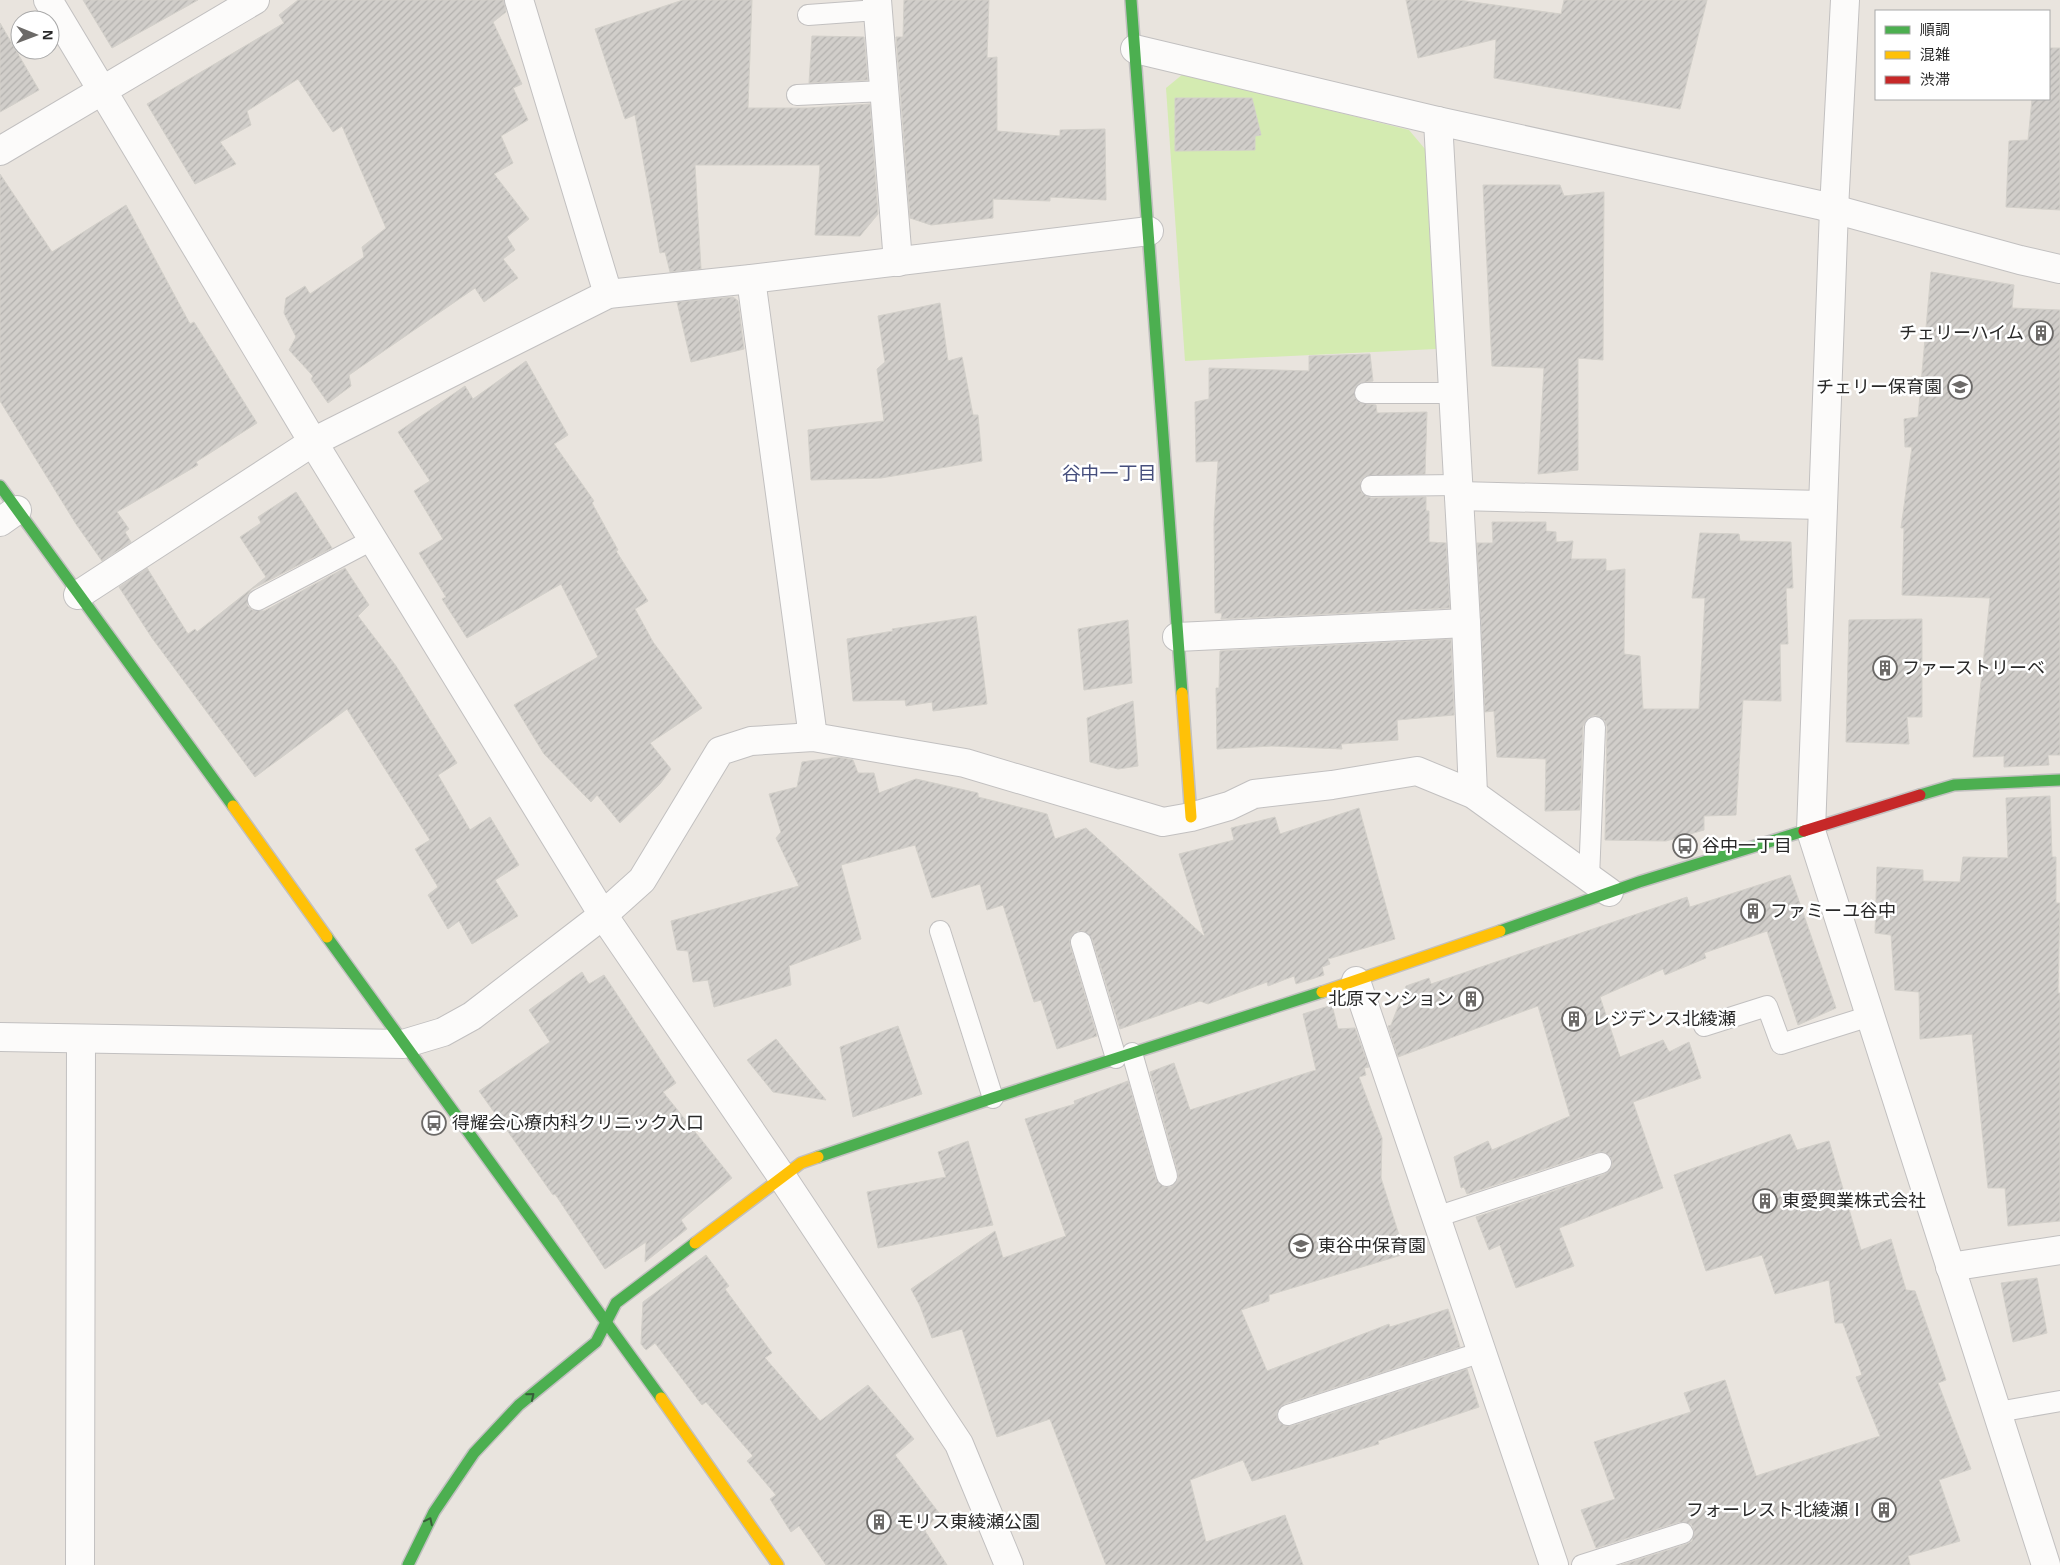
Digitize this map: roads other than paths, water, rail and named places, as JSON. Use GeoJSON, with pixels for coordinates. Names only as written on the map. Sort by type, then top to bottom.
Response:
{"type":"FeatureCollection","features":[{"type":"Feature","properties":{"kind":"street"},"geometry":{"type":"LineString","coordinates":[[48,0],[312,442],[602,915],[782,1176],[959,1444],[1009,1565]]}},
{"type":"Feature","properties":{"kind":"street"},"geometry":{"type":"LineString","coordinates":[[0,151],[256,0]]}},
{"type":"Feature","properties":{"kind":"street"},"geometry":{"type":"LineString","coordinates":[[519,0],[608,294]]}},
{"type":"Feature","properties":{"kind":"street"},"geometry":{"type":"LineString","coordinates":[[1131,0],[1192,818]]}},
{"type":"Feature","properties":{"kind":"street"},"geometry":{"type":"LineString","coordinates":[[1845,0],[1834,209],[1811,831],[2046,1565]]}},
{"type":"Feature","properties":{"kind":"street"},"geometry":{"type":"LineString","coordinates":[[877,5],[898,262]]}},
{"type":"Feature","properties":{"kind":"street"},"geometry":{"type":"LineString","coordinates":[[1135,49],[1438,121],[1834,209],[2020,260],[2060,269]]}},
{"type":"Feature","properties":{"kind":"street"},"geometry":{"type":"LineString","coordinates":[[1438,121],[1466,624],[1473,794]]}},
{"type":"Feature","properties":{"kind":"street"},"geometry":{"type":"LineString","coordinates":[[78,595],[312,442],[608,294],[898,262],[1149,231]]}},
{"type":"Feature","properties":{"kind":"street"},"geometry":{"type":"LineString","coordinates":[[752,279],[813,737]]}},
{"type":"Feature","properties":{"kind":"street"},"geometry":{"type":"LineString","coordinates":[[0,486],[9,516],[78,595],[606,1321],[778,1565]]}},
{"type":"Feature","properties":{"kind":"street"},"geometry":{"type":"LineString","coordinates":[[1459,490],[1823,505]]}},
{"type":"Feature","properties":{"kind":"street"},"geometry":{"type":"LineString","coordinates":[[1177,637],[1466,624]]}},
{"type":"Feature","properties":{"kind":"street"},"geometry":{"type":"LineString","coordinates":[[0,1037],[403,1044],[443,1032],[472,1016],[602,915],[642,880],[720,751],[751,741],[813,737],[965,763],[1163,822],[1192,818],[1229,806],[1254,794],[1332,785],[1417,771],[1473,794],[1599,885]]}},
{"type":"Feature","properties":{"kind":"street"},"geometry":{"type":"LineString","coordinates":[[408,1565],[434,1512],[474,1452],[519,1405],[596,1342],[616,1303],[801,1163],[993,1098],[1356,981],[1599,885],[1811,831],[1954,785],[2060,780]]}},
{"type":"Feature","properties":{"kind":"street"},"geometry":{"type":"LineString","coordinates":[[1356,981],[1554,1565]]}},
{"type":"Feature","properties":{"kind":"street"},"geometry":{"type":"LineString","coordinates":[[80,1565],[81,1039]]}},
{"type":"Feature","properties":{"kind":"street"},"geometry":{"type":"LineString","coordinates":[[1950,1267],[2060,1250]]}},
{"type":"Feature","properties":{"kind":"lane"},"geometry":{"type":"LineString","coordinates":[[808,15],[877,5]]}},
{"type":"Feature","properties":{"kind":"lane"},"geometry":{"type":"LineString","coordinates":[[797,96],[884,91]]}},
{"type":"Feature","properties":{"kind":"lane"},"geometry":{"type":"LineString","coordinates":[[1365,393],[1453,393]]}},
{"type":"Feature","properties":{"kind":"lane"},"geometry":{"type":"LineString","coordinates":[[1371,486],[1459,490]]}},
{"type":"Feature","properties":{"kind":"lane"},"geometry":{"type":"LineString","coordinates":[[258,600],[372,540]]}},
{"type":"Feature","properties":{"kind":"lane"},"geometry":{"type":"LineString","coordinates":[[1595,727],[1599,885]]}},
{"type":"Feature","properties":{"kind":"lane"},"geometry":{"type":"LineString","coordinates":[[940,931],[993,1098]]}},
{"type":"Feature","properties":{"kind":"lane"},"geometry":{"type":"LineString","coordinates":[[1081,942],[1167,1176]]}},
{"type":"Feature","properties":{"kind":"lane"},"geometry":{"type":"LineString","coordinates":[[1704,1026],[1767,1006],[1781,1044],[1870,1016]]}},
{"type":"Feature","properties":{"kind":"lane"},"geometry":{"type":"LineString","coordinates":[[1436,1216],[1601,1163]]}},
{"type":"Feature","properties":{"kind":"lane"},"geometry":{"type":"LineString","coordinates":[[1288,1415],[1482,1352]]}},
{"type":"Feature","properties":{"kind":"lane"},"geometry":{"type":"LineString","coordinates":[[1998,1412],[2060,1401]]}},
{"type":"Feature","properties":{"kind":"lane"},"geometry":{"type":"LineString","coordinates":[[1582,1565],[1683,1532]]}},
{"type":"Feature","properties":{"kind":"place","name":"チェリーハイム"},"geometry":{"type":"Point","coordinates":[2041,333]}},
{"type":"Feature","properties":{"kind":"place","name":"チェリー保育園"},"geometry":{"type":"Point","coordinates":[1960,387]}},
{"type":"Feature","properties":{"kind":"place","name":"ファーストリーベ"},"geometry":{"type":"Point","coordinates":[1885,668]}},
{"type":"Feature","properties":{"kind":"place","name":"谷中一丁目"},"geometry":{"type":"Point","coordinates":[1685,846]}},
{"type":"Feature","properties":{"kind":"place","name":"ファミーユ谷中"},"geometry":{"type":"Point","coordinates":[1753,911]}},
{"type":"Feature","properties":{"kind":"place","name":"北原マンション"},"geometry":{"type":"Point","coordinates":[1471,999]}},
{"type":"Feature","properties":{"kind":"place","name":"レジデンス北綾瀬"},"geometry":{"type":"Point","coordinates":[1574,1019]}},
{"type":"Feature","properties":{"kind":"place","name":"得耀会心療内科クリニック入口"},"geometry":{"type":"Point","coordinates":[434,1123]}},
{"type":"Feature","properties":{"kind":"place","name":"東愛興業株式会社"},"geometry":{"type":"Point","coordinates":[1765,1201]}},
{"type":"Feature","properties":{"kind":"place","name":"東谷中保育園"},"geometry":{"type":"Point","coordinates":[1301,1246]}},
{"type":"Feature","properties":{"kind":"place","name":"フォーレスト北綾瀬Ⅰ"},"geometry":{"type":"Point","coordinates":[1884,1510]}},
{"type":"Feature","properties":{"kind":"place","name":"モリス東綾瀬公園"},"geometry":{"type":"Point","coordinates":[879,1522]}},
{"type":"Feature","properties":{"kind":"district","name":"谷中一丁目"},"geometry":{"type":"Point","coordinates":[1109,473]}}]}
